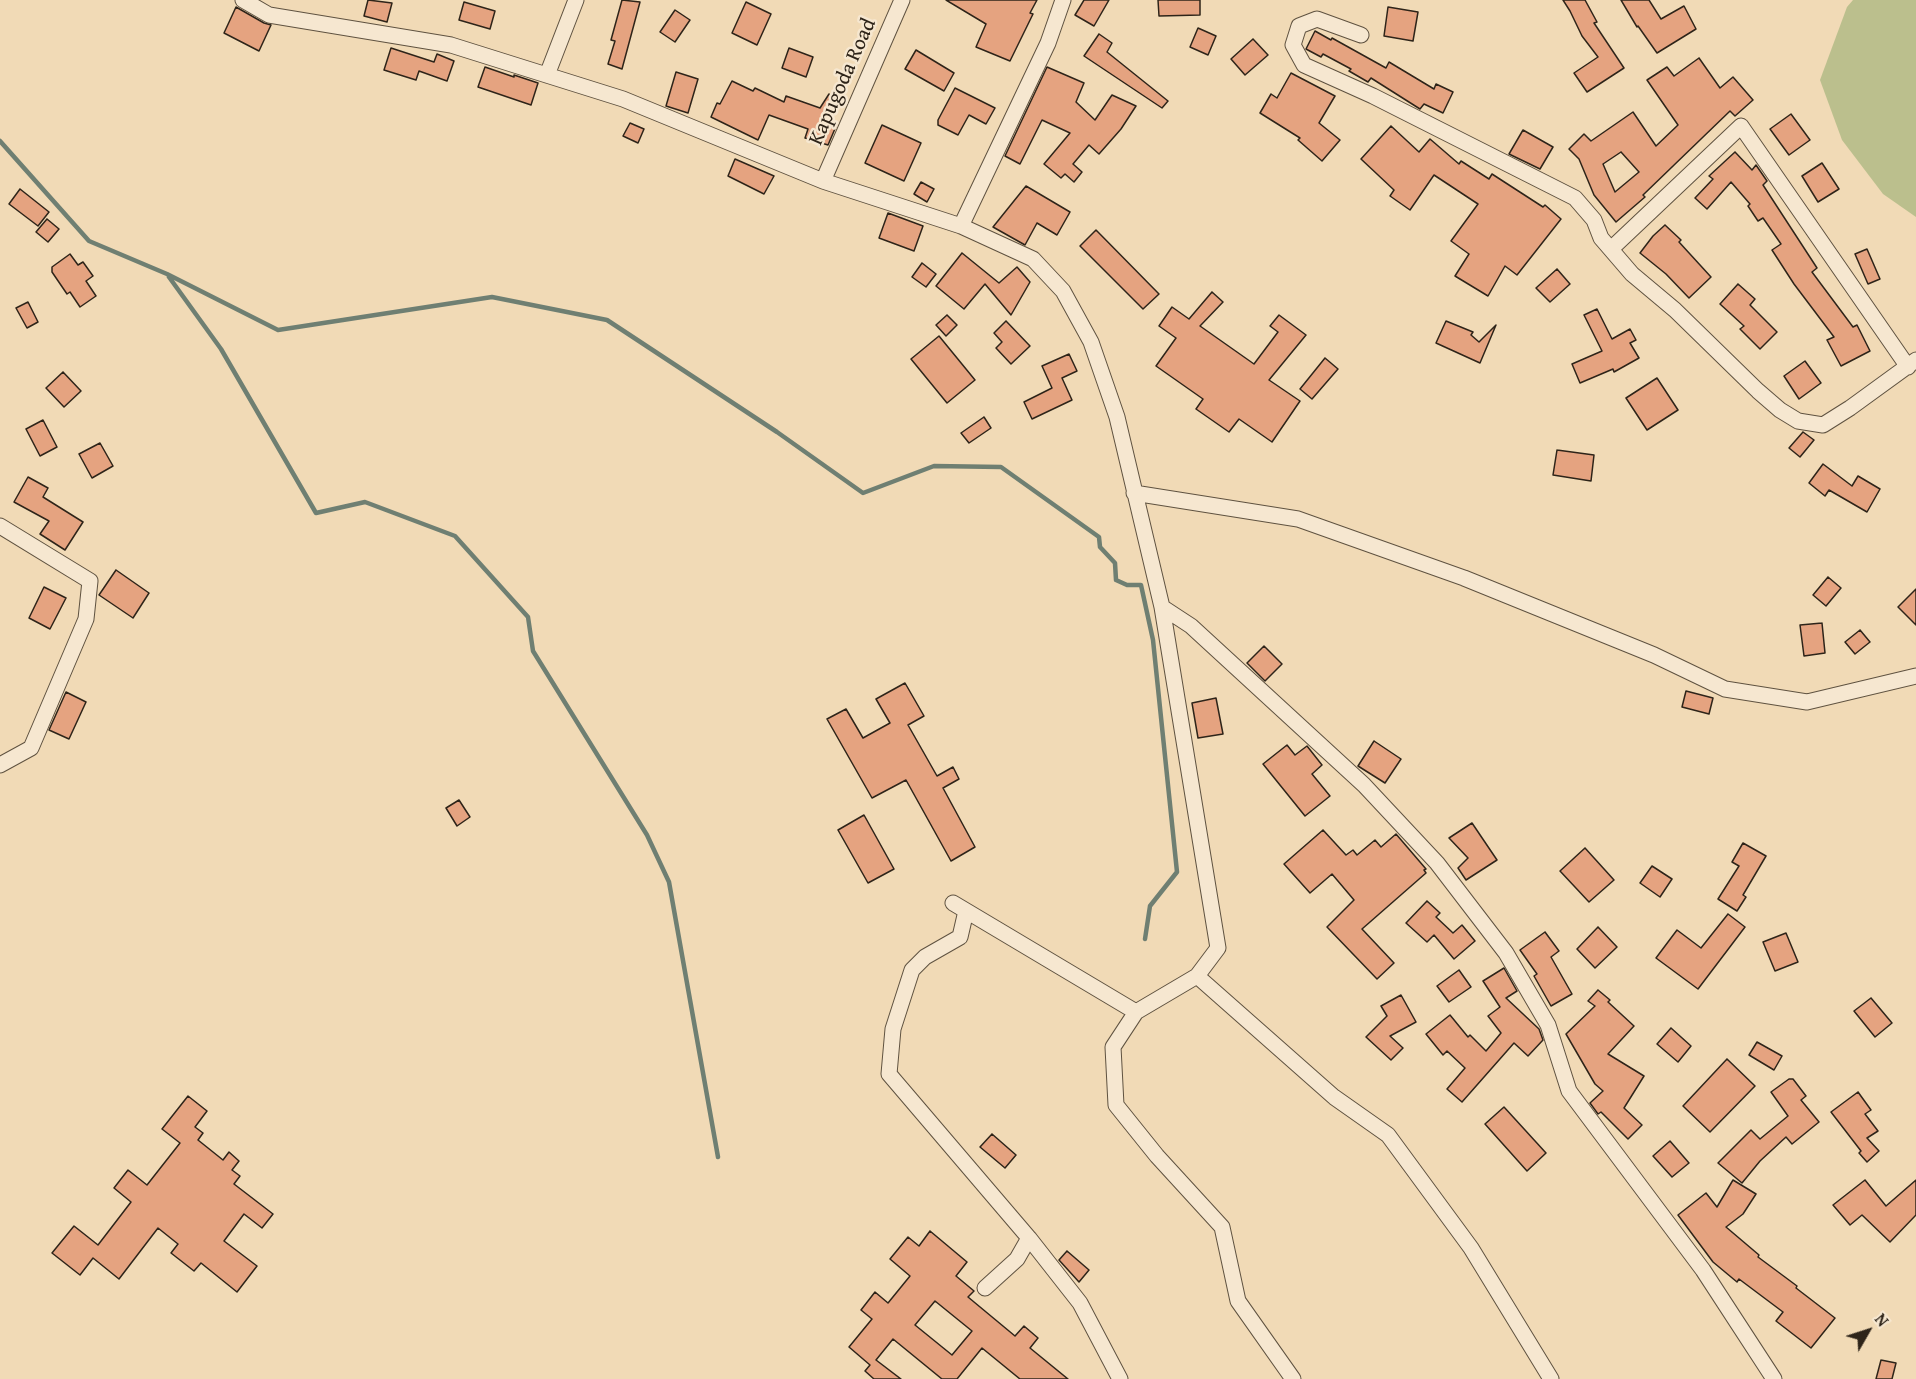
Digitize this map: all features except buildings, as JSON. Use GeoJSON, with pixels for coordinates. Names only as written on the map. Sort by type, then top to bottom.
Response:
{"type":"FeatureCollection","features":[{"type":"Feature","properties":{"kind":"street"},"geometry":{"type":"LineString","coordinates":[[243,0],[269,15],[451,45],[623,99],[823,181],[961,226],[1033,259],[1062,291],[1091,342],[1117,417],[1162,607],[1218,948],[1197,976],[1136,1012],[1113,1047],[1116,1105],[1157,1156],[1222,1227],[1238,1301],[1293,1379]]}},
{"type":"Feature","properties":{"kind":"street"},"geometry":{"type":"LineString","coordinates":[[547,75],[576,0]]}},
{"type":"Feature","properties":{"kind":"street","name":"Kapugoda Road"},"geometry":{"type":"LineString","coordinates":[[823,181],[902,0]]}},
{"type":"Feature","properties":{"kind":"street"},"geometry":{"type":"LineString","coordinates":[[961,226],[1048,43],[1063,0]]}},
{"type":"Feature","properties":{"kind":"street"},"geometry":{"type":"LineString","coordinates":[[1361,35],[1317,19],[1299,26],[1293,45],[1305,65],[1373,96],[1575,198],[1594,220],[1601,238],[1632,274],[1675,310],[1758,391],[1780,410],[1798,421],[1823,425],[1912,364],[1741,126],[1611,249]]}},
{"type":"Feature","properties":{"kind":"street"},"geometry":{"type":"LineString","coordinates":[[1134,493],[1298,519],[1464,578],[1654,655],[1725,689],[1807,702],[1916,676]]}},
{"type":"Feature","properties":{"kind":"street"},"geometry":{"type":"LineString","coordinates":[[0,526],[90,581],[86,619],[32,748],[0,765]]}},
{"type":"Feature","properties":{"kind":"street"},"geometry":{"type":"LineString","coordinates":[[1162,607],[1191,626],[1364,785],[1437,863],[1506,953],[1548,1025],[1569,1091],[1703,1270],[1774,1379]]}},
{"type":"Feature","properties":{"kind":"street"},"geometry":{"type":"LineString","coordinates":[[1120,1379],[1080,1303],[1029,1238],[889,1074],[893,1029],[912,970],[925,957],[960,937],[960,907],[1136,1012]]}},
{"type":"Feature","properties":{"kind":"street"},"geometry":{"type":"LineString","coordinates":[[1197,976],[1334,1097],[1388,1135],[1471,1248],[1551,1379]]}},
{"type":"Feature","properties":{"kind":"street"},"geometry":{"type":"LineString","coordinates":[[985,1288],[1017,1259],[1029,1238]]}},
{"type":"Feature","properties":{"kind":"green space"},"geometry":{"type":"Polygon","coordinates":[[[1853,0],[1916,0],[1916,217],[1883,194],[1842,140],[1820,80],[1847,7],[1853,0]]]}},
{"type":"Feature","properties":{"kind":"waterway"},"geometry":{"type":"LineString","coordinates":[[0,141],[89,241],[167,274],[278,330],[492,297],[607,320],[777,432],[863,493],[934,466],[1001,467],[1099,537],[1100,547],[1115,563],[1116,580],[1127,585],[1141,585],[1153,640],[1177,872],[1150,906],[1145,939]]}},
{"type":"Feature","properties":{"kind":"waterway"},"geometry":{"type":"LineString","coordinates":[[169,277],[221,349],[316,513],[365,502],[455,536],[528,617],[533,651],[647,835],[669,882],[718,1157]]}}]}
